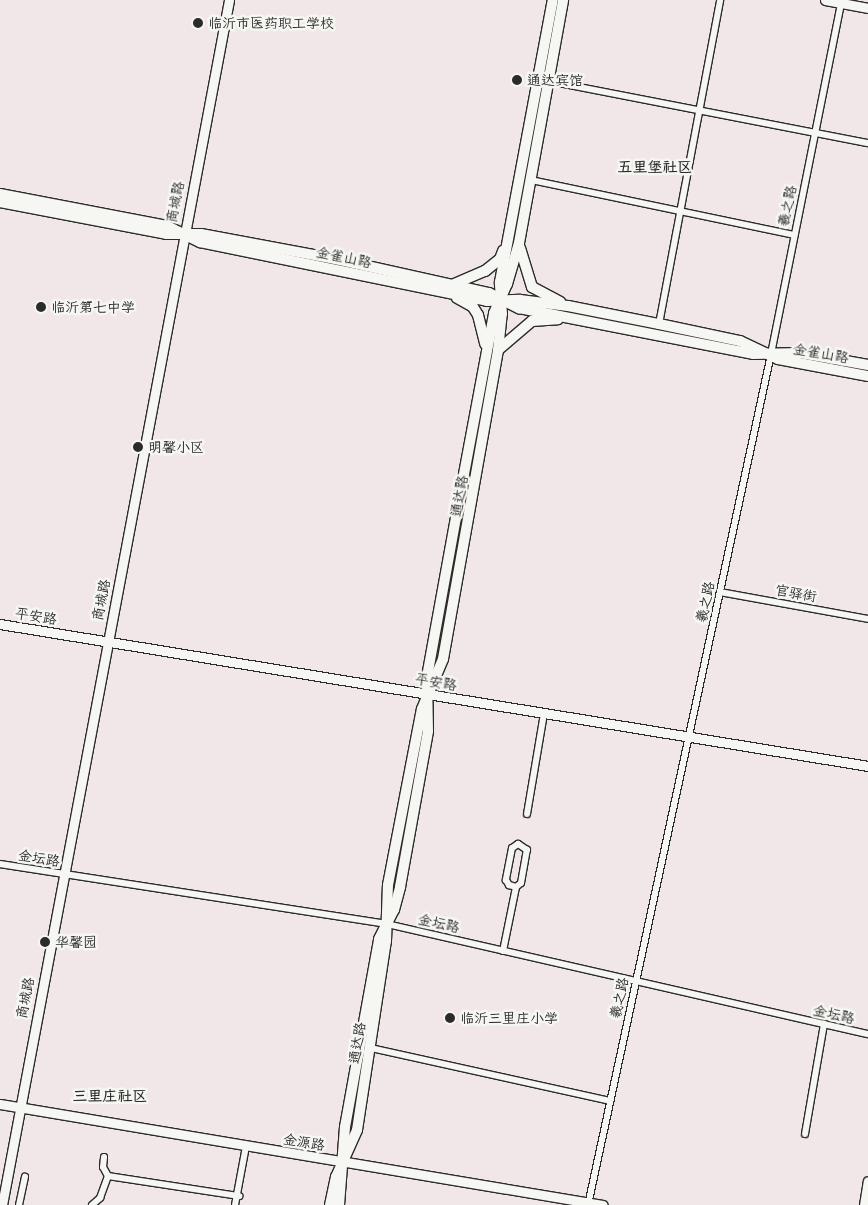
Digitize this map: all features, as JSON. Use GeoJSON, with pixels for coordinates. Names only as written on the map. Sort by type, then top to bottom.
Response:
{"type":"FeatureCollection","features":[{"type":"Feature","properties":{"kind":"main road","name":"通达路"},"geometry":{"type":"LineString","coordinates":[[428,694],[443,659],[498,350],[500,282],[552,0]]}},
{"type":"Feature","properties":{"kind":"main road","name":"通达路"},"geometry":{"type":"LineString","coordinates":[[330,1205],[341,1163],[379,939],[387,924],[400,887],[417,797],[428,731],[430,660],[486,353],[494,313],[501,299],[519,243],[563,0]]}},
{"type":"Feature","properties":{"kind":"main road","name":"金雀山路"},"geometry":{"type":"LineString","coordinates":[[0,194],[167,226],[200,242],[487,301],[501,299],[568,306],[659,324],[740,341],[771,354],[778,359],[868,376]]}},
{"type":"Feature","properties":{"kind":"main road","name":"金雀山路"},"geometry":{"type":"LineString","coordinates":[[0,202],[166,234],[201,234],[303,253],[454,284],[501,299],[519,308],[753,354],[801,353],[868,365]]}},
{"type":"Feature","properties":{"kind":"main road"},"geometry":{"type":"LineString","coordinates":[[454,284],[485,272],[500,259],[508,238]]}},
{"type":"Feature","properties":{"kind":"main road"},"geometry":{"type":"LineString","coordinates":[[519,243],[522,264],[532,287],[568,306]]}},
{"type":"Feature","properties":{"kind":"main road"},"geometry":{"type":"LineString","coordinates":[[444,292],[473,307],[482,325],[486,353]]}},
{"type":"Feature","properties":{"kind":"main road"},"geometry":{"type":"LineString","coordinates":[[498,350],[532,321],[570,318]]}},
{"type":"Feature","properties":{"kind":"main road","name":"通达路"},"geometry":{"type":"LineString","coordinates":[[339,1205],[341,1163],[357,1130],[371,1048],[387,924]]}},
{"type":"Feature","properties":{"kind":"street","name":"商城路"},"geometry":{"type":"LineString","coordinates":[[2,1205],[18,1108],[229,0]]}},
{"type":"Feature","properties":{"kind":"street"},"geometry":{"type":"LineString","coordinates":[[659,324],[720,0]]}},
{"type":"Feature","properties":{"kind":"street"},"geometry":{"type":"LineString","coordinates":[[825,0],[868,8]]}},
{"type":"Feature","properties":{"kind":"street","name":"羲之路"},"geometry":{"type":"LineString","coordinates":[[588,1204],[771,354],[841,3]]}},
{"type":"Feature","properties":{"kind":"street"},"geometry":{"type":"LineString","coordinates":[[548,81],[815,131],[868,143]]}},
{"type":"Feature","properties":{"kind":"street"},"geometry":{"type":"LineString","coordinates":[[531,180],[794,235]]}},
{"type":"Feature","properties":{"kind":"street","name":"官驿街"},"geometry":{"type":"LineString","coordinates":[[720,592],[868,619]]}},
{"type":"Feature","properties":{"kind":"street","name":"平安路"},"geometry":{"type":"LineString","coordinates":[[0,624],[868,766]]}},
{"type":"Feature","properties":{"kind":"street"},"geometry":{"type":"LineString","coordinates":[[527,814],[544,713]]}},
{"type":"Feature","properties":{"kind":"street"},"geometry":{"type":"LineString","coordinates":[[503,951],[516,887],[521,883],[527,850],[518,844],[512,848],[506,880],[509,885],[516,887]]}},
{"type":"Feature","properties":{"kind":"street","name":"金坛路"},"geometry":{"type":"LineString","coordinates":[[0,864],[387,924],[868,1034]]}},
{"type":"Feature","properties":{"kind":"street"},"geometry":{"type":"LineString","coordinates":[[805,1134],[824,1024]]}},
{"type":"Feature","properties":{"kind":"street"},"geometry":{"type":"LineString","coordinates":[[371,1048],[610,1101]]}},
{"type":"Feature","properties":{"kind":"street","name":"金源路"},"geometry":{"type":"LineString","coordinates":[[0,1104],[341,1163],[603,1205]]}},
{"type":"Feature","properties":{"kind":"street"},"geometry":{"type":"LineString","coordinates":[[236,1205],[240,1196],[246,1146]]}},
{"type":"Feature","properties":{"kind":"street"},"geometry":{"type":"LineString","coordinates":[[92,1205],[100,1198],[108,1176],[103,1167],[104,1157]]}},
{"type":"Feature","properties":{"kind":"street"},"geometry":{"type":"LineString","coordinates":[[108,1176],[240,1196]]}},
{"type":"Feature","properties":{"kind":"street"},"geometry":{"type":"LineString","coordinates":[[19,1205],[25,1177]]}},
{"type":"Feature","properties":{"kind":"street"},"geometry":{"type":"LineString","coordinates":[[864,1205],[868,1181]]}},
{"type":"Feature","properties":{"kind":"place","name":"临沂市医药职工学校"},"geometry":{"type":"Point","coordinates":[198,23]}},
{"type":"Feature","properties":{"kind":"place","name":"通达宾馆"},"geometry":{"type":"Point","coordinates":[517,80]}},
{"type":"Feature","properties":{"kind":"place","name":"临沂第七中学"},"geometry":{"type":"Point","coordinates":[41,307]}},
{"type":"Feature","properties":{"kind":"place","name":"明馨小区"},"geometry":{"type":"Point","coordinates":[138,447]}},
{"type":"Feature","properties":{"kind":"place","name":"华馨园"},"geometry":{"type":"Point","coordinates":[45,942]}},
{"type":"Feature","properties":{"kind":"place","name":"临沂三里庄小学"},"geometry":{"type":"Point","coordinates":[450,1018]}},
{"type":"Feature","properties":{"kind":"district","name":"五里堡社区"},"geometry":{"type":"Point","coordinates":[655,168]}},
{"type":"Feature","properties":{"kind":"district","name":"三里庄社区"},"geometry":{"type":"Point","coordinates":[110,1097]}}]}
